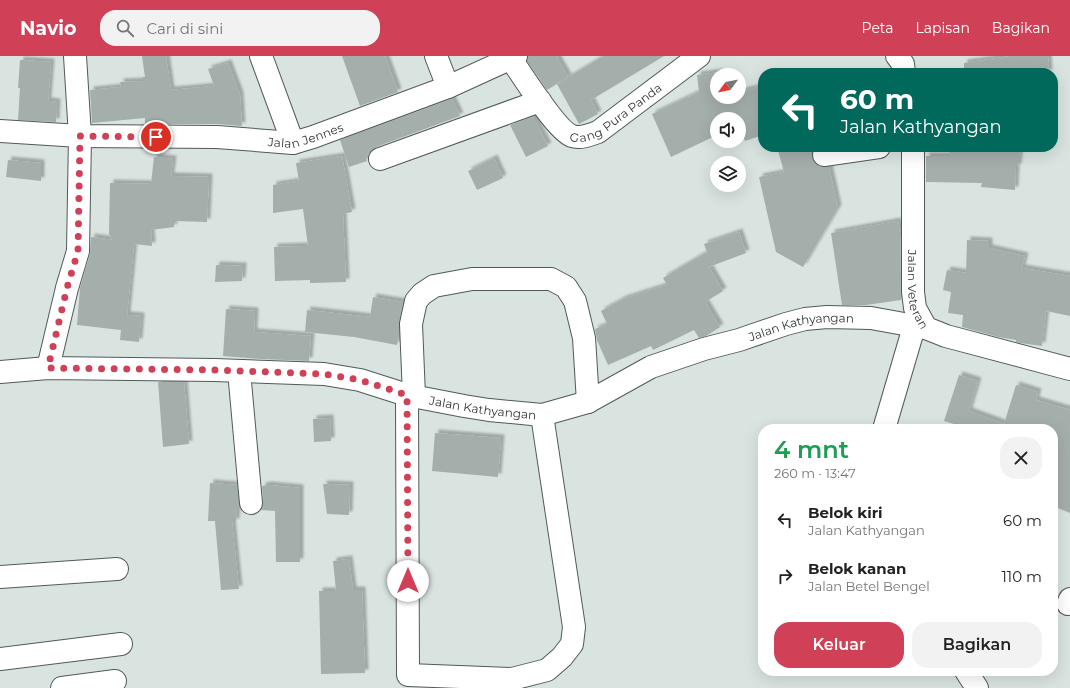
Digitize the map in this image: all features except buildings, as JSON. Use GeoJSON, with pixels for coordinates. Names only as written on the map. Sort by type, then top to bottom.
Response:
{"type":"FeatureCollection","features":[{"type":"Feature","properties":{"kind":"street"},"geometry":{"type":"LineString","coordinates":[[48,368],[67,288],[78,251],[80,136],[75,56]]}},
{"type":"Feature","properties":{"kind":"street"},"geometry":{"type":"LineString","coordinates":[[260,56],[293,142]]}},
{"type":"Feature","properties":{"kind":"street"},"geometry":{"type":"LineString","coordinates":[[436,56],[448,87]]}},
{"type":"Feature","properties":{"kind":"street","name":"Gang Pura Panda"},"geometry":{"type":"LineString","coordinates":[[514,58],[540,101],[565,133],[573,137],[584,137],[598,132],[699,56]]}},
{"type":"Feature","properties":{"kind":"street"},"geometry":{"type":"LineString","coordinates":[[897,56],[903,68]]}},
{"type":"Feature","properties":{"kind":"street","name":"Jalan Jennes"},"geometry":{"type":"LineString","coordinates":[[0,131],[80,136],[217,137],[293,142],[312,137],[448,87],[514,58]]}},
{"type":"Feature","properties":{"kind":"street"},"geometry":{"type":"LineString","coordinates":[[380,160],[540,101]]}},
{"type":"Feature","properties":{"kind":"street"},"geometry":{"type":"LineString","coordinates":[[824,155],[845,152]]}},
{"type":"Feature","properties":{"kind":"street","name":"Jalan Veteran"},"geometry":{"type":"LineString","coordinates":[[913,152],[913,292],[920,328],[1070,369]]}},
{"type":"Feature","properties":{"kind":"street"},"geometry":{"type":"LineString","coordinates":[[542,415],[574,627],[572,644],[562,657],[547,670],[512,678],[408,674],[411,324],[416,301],[422,294],[434,286],[472,279],[551,280],[566,287],[574,301],[584,338],[588,402]]}},
{"type":"Feature","properties":{"kind":"street","name":"Jalan Kathyangan"},"geometry":{"type":"LineString","coordinates":[[0,372],[48,368],[239,371],[334,375],[373,384],[410,395],[489,410],[542,415],[588,402],[651,367],[704,349],[805,319],[827,317],[871,318],[920,328]]}},
{"type":"Feature","properties":{"kind":"street"},"geometry":{"type":"LineString","coordinates":[[886,424],[920,328]]}},
{"type":"Feature","properties":{"kind":"street"},"geometry":{"type":"LineString","coordinates":[[239,371],[251,503]]}},
{"type":"Feature","properties":{"kind":"street"},"geometry":{"type":"LineString","coordinates":[[0,577],[117,569]]}},
{"type":"Feature","properties":{"kind":"street"},"geometry":{"type":"LineString","coordinates":[[0,659],[121,644]]}},
{"type":"Feature","properties":{"kind":"street"},"geometry":{"type":"LineString","coordinates":[[969,676],[977,688]]}},
{"type":"Feature","properties":{"kind":"street"},"geometry":{"type":"LineString","coordinates":[[62,688],[115,681]]}},
{"type":"Feature","properties":{"kind":"route"},"geometry":{"type":"LineString","coordinates":[[156,137],[80,136],[78,251],[67,288],[48,368],[215,370],[324,374],[380,385],[407,395],[408,581]]}}]}
